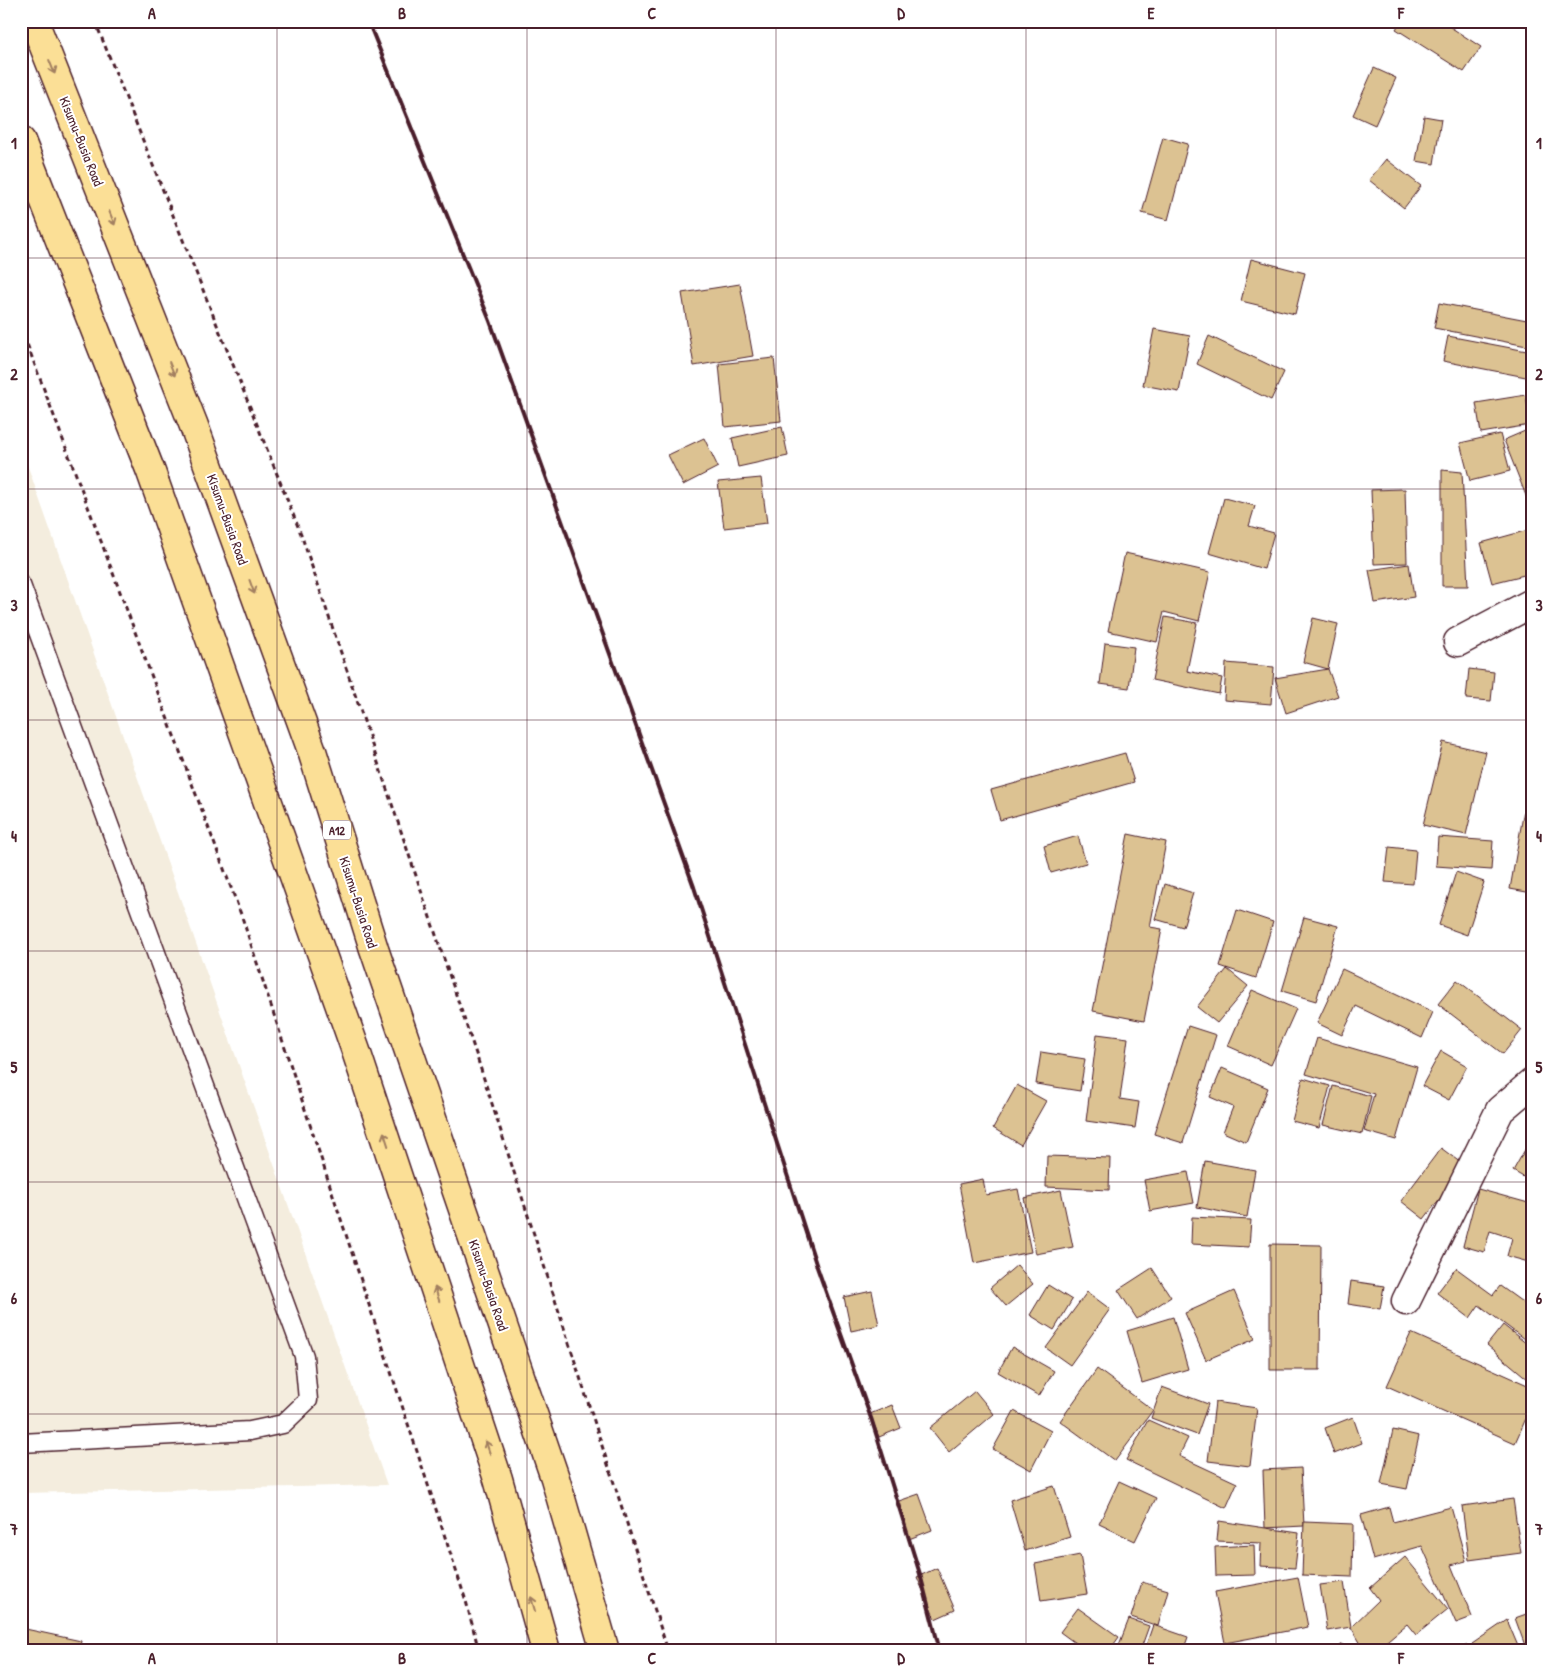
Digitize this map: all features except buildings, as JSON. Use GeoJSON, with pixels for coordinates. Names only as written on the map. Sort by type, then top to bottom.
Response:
{"type":"FeatureCollection","features":[{"type":"Feature","properties":{"kind":"highway","name":"Kisumu-Busia Road"},"geometry":{"type":"LineString","coordinates":[[34,21],[194,426],[312,751],[378,958],[555,1478],[605,1651]]}},
{"type":"Feature","properties":{"kind":"highway"},"geometry":{"type":"LineString","coordinates":[[21,141],[151,472],[356,1050],[498,1479],[546,1651]]}},
{"type":"Feature","properties":{"kind":"street"},"geometry":{"type":"LineString","coordinates":[[1458,642],[1532,603]]}},
{"type":"Feature","properties":{"kind":"street"},"geometry":{"type":"LineString","coordinates":[[1406,1301],[1500,1110],[1532,1084]]}},
{"type":"Feature","properties":{"kind":"lane"},"geometry":{"type":"LineString","coordinates":[[21,585],[304,1356],[308,1400],[283,1424],[250,1431],[21,1444]]}},
{"type":"Feature","properties":{"kind":"path"},"geometry":{"type":"LineString","coordinates":[[95,21],[301,534],[479,1064],[668,1651]]}},
{"type":"Feature","properties":{"kind":"path"},"geometry":{"type":"LineString","coordinates":[[21,328],[242,917],[466,1601],[480,1651]]}},
{"type":"Feature","properties":{"kind":"shaded area"},"geometry":{"type":"Polygon","coordinates":[[[21,447],[387,1485],[21,1493],[21,447]]]}},
{"type":"Feature","properties":{"kind":"railway"},"geometry":{"type":"LineString","coordinates":[[368,21],[490,321],[694,887],[817,1267],[872,1421],[920,1574],[940,1651]]}}]}
